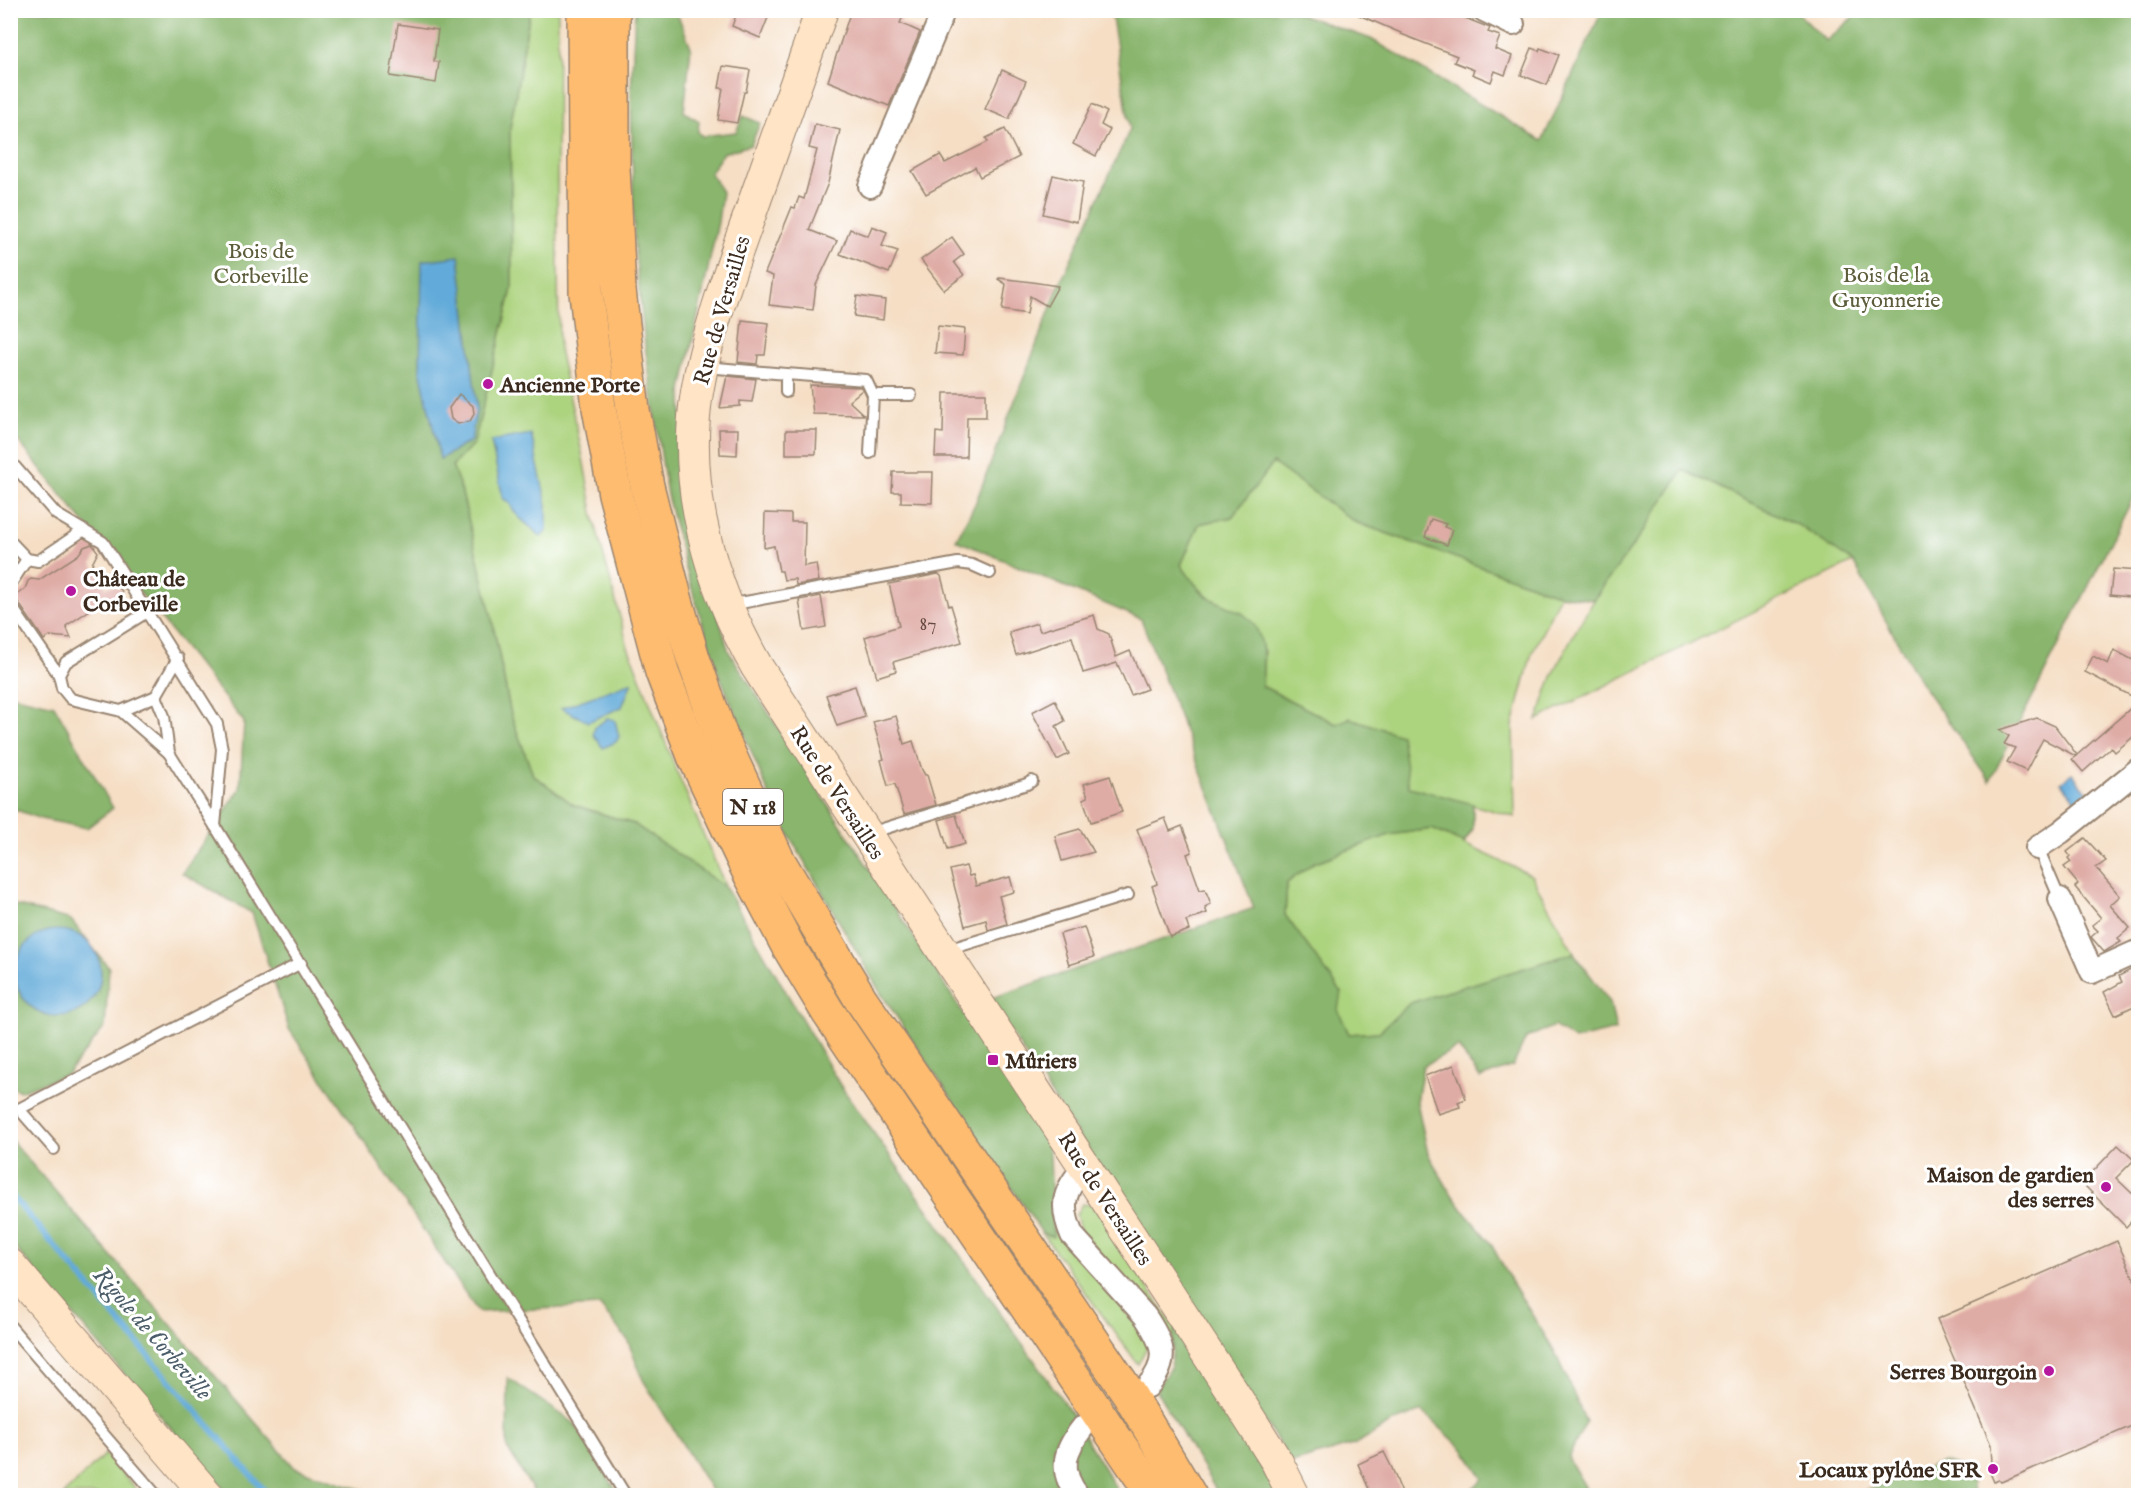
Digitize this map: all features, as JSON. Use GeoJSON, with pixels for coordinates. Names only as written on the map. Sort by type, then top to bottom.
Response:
{"type":"FeatureCollection","features":[{"type":"Feature","properties":{"kind":"highway","name":"N 118"},"geometry":{"type":"LineString","coordinates":[[584,10],[586,293],[599,408],[615,494],[644,608],[662,672],[694,756],[788,946],[828,1012],[1154,1496]]}},
{"type":"Feature","properties":{"kind":"highway","name":"N 118"},"geometry":{"type":"LineString","coordinates":[[613,10],[612,167],[620,290],[633,410],[647,486],[676,601],[693,658],[722,739],[778,860],[860,998],[1129,1394],[1190,1496]]}},
{"type":"Feature","properties":{"kind":"main road","name":"Rue de Versailles"},"geometry":{"type":"LineString","coordinates":[[822,10],[728,276],[713,325],[697,393],[694,429],[698,501],[711,565],[725,606],[757,667],[1245,1411],[1277,1462],[1294,1496]]}},
{"type":"Feature","properties":{"kind":"main road"},"geometry":{"type":"LineString","coordinates":[[10,1264],[208,1496]]}},
{"type":"Feature","properties":{"kind":"street"},"geometry":{"type":"LineString","coordinates":[[870,186],[944,10]]}},
{"type":"Feature","properties":{"kind":"street"},"geometry":{"type":"LineString","coordinates":[[1484,10],[1513,24]]}},
{"type":"Feature","properties":{"kind":"street"},"geometry":{"type":"LineString","coordinates":[[2037,848],[2139,770]]}},
{"type":"Feature","properties":{"kind":"street"},"geometry":{"type":"LineString","coordinates":[[2058,894],[2092,972],[2134,953],[2139,956]]}},
{"type":"Feature","properties":{"kind":"street"},"geometry":{"type":"LineString","coordinates":[[1085,1167],[1070,1184],[1066,1196],[1067,1223],[1072,1234],[1145,1316],[1154,1331],[1163,1354],[1160,1368],[1148,1386]]}},
{"type":"Feature","properties":{"kind":"street"},"geometry":{"type":"LineString","coordinates":[[1078,1496],[1066,1479],[1066,1469],[1072,1441],[1083,1427]]}},
{"type":"Feature","properties":{"kind":"lane"},"geometry":{"type":"LineString","coordinates":[[703,366],[866,380],[873,396],[870,453]]}},
{"type":"Feature","properties":{"kind":"lane"},"geometry":{"type":"LineString","coordinates":[[786,374],[786,392]]}},
{"type":"Feature","properties":{"kind":"lane"},"geometry":{"type":"LineString","coordinates":[[873,396],[911,395]]}},
{"type":"Feature","properties":{"kind":"lane"},"geometry":{"type":"LineString","coordinates":[[10,461],[56,514],[103,542],[178,658],[217,724],[222,749],[215,826]]}},
{"type":"Feature","properties":{"kind":"lane"},"geometry":{"type":"LineString","coordinates":[[10,541],[27,559],[38,561],[84,530]]}},
{"type":"Feature","properties":{"kind":"lane"},"geometry":{"type":"LineString","coordinates":[[10,585],[27,559]]}},
{"type":"Feature","properties":{"kind":"lane"},"geometry":{"type":"LineString","coordinates":[[725,606],[958,563],[972,565],[990,573]]}},
{"type":"Feature","properties":{"kind":"lane"},"geometry":{"type":"LineString","coordinates":[[10,604],[60,675],[62,688],[71,699],[121,711],[169,753],[301,963],[626,1496]]}},
{"type":"Feature","properties":{"kind":"lane"},"geometry":{"type":"LineString","coordinates":[[60,675],[66,662],[147,612]]}},
{"type":"Feature","properties":{"kind":"lane"},"geometry":{"type":"LineString","coordinates":[[121,711],[156,696],[178,658]]}},
{"type":"Feature","properties":{"kind":"lane"},"geometry":{"type":"LineString","coordinates":[[156,696],[164,716],[169,753]]}},
{"type":"Feature","properties":{"kind":"lane"},"geometry":{"type":"LineString","coordinates":[[866,834],[1032,781]]}},
{"type":"Feature","properties":{"kind":"lane"},"geometry":{"type":"LineString","coordinates":[[2037,848],[2058,894]]}},
{"type":"Feature","properties":{"kind":"lane"},"geometry":{"type":"LineString","coordinates":[[943,951],[1128,895]]}},
{"type":"Feature","properties":{"kind":"lane"},"geometry":{"type":"LineString","coordinates":[[54,1149],[19,1109],[301,963]]}},
{"type":"Feature","properties":{"kind":"lane"},"geometry":{"type":"LineString","coordinates":[[10,1326],[157,1496]]}},
{"type":"Feature","properties":{"kind":"green space","name":"Bois de Corbeville"},"geometry":{"type":"Polygon","coordinates":[[[10,11],[530,11],[510,128],[512,289],[474,443],[452,466],[461,489],[491,614],[511,715],[533,775],[574,805],[634,824],[726,888],[840,1085],[1067,1407],[1120,1495],[714,1495],[643,1380],[627,1339],[600,1306],[478,1312],[289,1029],[252,913],[182,873],[240,789],[244,722],[11,432],[10,11]]]}},
{"type":"Feature","properties":{"kind":"green space"},"geometry":{"type":"Polygon","coordinates":[[[530,11],[558,11],[559,349],[595,523],[628,647],[726,888],[634,824],[574,805],[533,775],[511,715],[491,614],[461,490],[452,466],[474,443],[512,289],[510,128],[530,11]]]}},
{"type":"Feature","properties":{"kind":"green space"},"geometry":{"type":"Polygon","coordinates":[[[635,11],[676,11],[691,47],[684,112],[699,121],[698,132],[702,136],[736,132],[743,116],[760,123],[751,145],[723,153],[710,173],[722,192],[718,222],[682,390],[684,502],[729,652],[1044,1138],[1050,1155],[1053,1237],[1042,1233],[880,992],[778,816],[717,669],[687,573],[667,495],[645,345],[634,243],[631,94],[635,11]]]}},
{"type":"Feature","properties":{"kind":"green space","name":"Bois de la Guyonnerie"},"geometry":{"type":"Polygon","coordinates":[[[1111,11],[1291,11],[1371,39],[1542,141],[1602,11],[1796,11],[1826,41],[1858,13],[1857,11],[2138,11],[2138,488],[1990,781],[1919,680],[1853,562],[1798,525],[1683,470],[1638,539],[1593,600],[1560,595],[1355,522],[1273,463],[1232,517],[1199,524],[1181,565],[1204,594],[1242,613],[1256,628],[1262,646],[1262,686],[1336,724],[1350,718],[1401,735],[1409,787],[1473,804],[1473,829],[1464,843],[1432,829],[1389,835],[1313,863],[1287,883],[1285,915],[1341,992],[1338,1010],[1349,1034],[1379,1032],[1410,1003],[1574,953],[1610,1002],[1616,1030],[1574,1040],[1554,1026],[1526,1038],[1513,1066],[1480,1078],[1458,1047],[1423,1066],[1417,1102],[1428,1154],[1450,1192],[1490,1242],[1511,1281],[1554,1350],[1586,1422],[1568,1458],[1590,1495],[1467,1495],[1483,1478],[1464,1450],[1422,1411],[1392,1422],[1356,1444],[1292,1463],[989,999],[1254,908],[1141,619],[956,540],[975,504],[1059,286],[1130,129],[1111,11]]]}},
{"type":"Feature","properties":{"kind":"green space"},"geometry":{"type":"Polygon","coordinates":[[[1273,463],[1355,522],[1560,595],[1531,656],[1513,725],[1515,817],[1409,787],[1336,724],[1262,686],[1264,651],[1243,614],[1208,597],[1192,581],[1181,565],[1199,524],[1232,517],[1273,463]]]}},
{"type":"Feature","properties":{"kind":"green space"},"geometry":{"type":"Polygon","coordinates":[[[1683,470],[1798,525],[1853,562],[1537,720],[1552,677],[1580,623],[1683,470]]]}},
{"type":"Feature","properties":{"kind":"green space"},"geometry":{"type":"Polygon","coordinates":[[[11,695],[54,705],[113,808],[87,828],[41,819],[11,808],[11,695]]]}},
{"type":"Feature","properties":{"kind":"green space"},"geometry":{"type":"Polygon","coordinates":[[[1432,829],[1531,875],[1574,953],[1411,1003],[1379,1032],[1349,1034],[1308,948],[1285,915],[1287,883],[1313,863],[1389,835],[1432,829]]]}},
{"type":"Feature","properties":{"kind":"green space"},"geometry":{"type":"Polygon","coordinates":[[[15,905],[71,920],[109,968],[105,1027],[67,1074],[20,1091],[11,1086],[10,914],[15,905]]]}},
{"type":"Feature","properties":{"kind":"green space"},"geometry":{"type":"Polygon","coordinates":[[[10,1139],[295,1468],[379,1495],[229,1495],[11,1243],[10,1139]]]}},
{"type":"Feature","properties":{"kind":"green space"},"geometry":{"type":"Polygon","coordinates":[[[1082,1204],[1091,1205],[1102,1216],[1174,1328],[1173,1350],[1158,1321],[1080,1230],[1076,1214],[1082,1204]]]}},
{"type":"Feature","properties":{"kind":"green space"},"geometry":{"type":"Polygon","coordinates":[[[1052,1228],[1150,1341],[1138,1364],[1042,1233],[1053,1237],[1052,1228]]]}},
{"type":"Feature","properties":{"kind":"green space"},"geometry":{"type":"Polygon","coordinates":[[[1174,1328],[1230,1410],[1277,1495],[1219,1495],[1156,1390],[1171,1366],[1174,1328]]]}},
{"type":"Feature","properties":{"kind":"green space"},"geometry":{"type":"Polygon","coordinates":[[[508,1378],[574,1423],[619,1495],[536,1495],[507,1448],[508,1378]]]}},
{"type":"Feature","properties":{"kind":"green space"},"geometry":{"type":"Polygon","coordinates":[[[105,1454],[141,1495],[63,1495],[105,1454]]]}},
{"type":"Feature","properties":{"kind":"green space"},"geometry":{"type":"Polygon","coordinates":[[[1943,1462],[1970,1470],[1973,1495],[1854,1495],[1943,1462]]]}},
{"type":"Feature","properties":{"kind":"water"},"geometry":{"type":"Polygon","coordinates":[[[459,256],[477,408],[471,441],[440,459],[420,370],[422,261],[459,256]]]}},
{"type":"Feature","properties":{"kind":"water"},"geometry":{"type":"Polygon","coordinates":[[[531,434],[547,505],[547,531],[541,537],[519,517],[509,502],[503,499],[491,441],[531,434]]]}},
{"type":"Feature","properties":{"kind":"water"},"geometry":{"type":"Polygon","coordinates":[[[632,682],[622,707],[588,722],[561,708],[632,682]]]}},
{"type":"Feature","properties":{"kind":"water"},"geometry":{"type":"Polygon","coordinates":[[[608,718],[615,720],[619,737],[616,742],[603,748],[593,734],[595,727],[608,718]]]}},
{"type":"Feature","properties":{"kind":"water"},"geometry":{"type":"Polygon","coordinates":[[[2072,773],[2090,795],[2079,804],[2061,782],[2072,773]]]}},
{"type":"Feature","properties":{"kind":"water"},"geometry":{"type":"Polygon","coordinates":[[[58,930],[74,934],[88,943],[97,957],[101,973],[97,989],[88,1003],[74,1012],[58,1016],[42,1012],[28,1003],[19,989],[15,973],[19,957],[28,943],[42,934],[58,930]]]}},
{"type":"Feature","properties":{"kind":"building"},"geometry":{"type":"Polygon","coordinates":[[[738,10],[771,10],[760,38],[732,26],[738,10]]]}},
{"type":"Feature","properties":{"kind":"building"},"geometry":{"type":"Polygon","coordinates":[[[851,10],[906,10],[900,23],[920,32],[889,106],[828,81],[851,10]]]}},
{"type":"Feature","properties":{"kind":"building"},"geometry":{"type":"Polygon","coordinates":[[[1347,10],[1445,10],[1490,28],[1488,32],[1500,36],[1495,49],[1512,56],[1505,75],[1495,71],[1491,82],[1472,74],[1474,70],[1454,62],[1457,56],[1347,10]]]}},
{"type":"Feature","properties":{"kind":"building"},"geometry":{"type":"Polygon","coordinates":[[[398,24],[438,30],[434,61],[439,62],[436,83],[390,76],[398,24]]]}},
{"type":"Feature","properties":{"kind":"building"},"geometry":{"type":"Polygon","coordinates":[[[1532,48],[1539,51],[1540,48],[1559,55],[1547,85],[1521,75],[1532,48]]]}},
{"type":"Feature","properties":{"kind":"building"},"geometry":{"type":"Polygon","coordinates":[[[723,66],[750,70],[737,123],[718,120],[723,88],[719,88],[723,66]]]}},
{"type":"Feature","properties":{"kind":"building"},"geometry":{"type":"Polygon","coordinates":[[[1002,70],[1026,81],[1009,119],[985,109],[1002,70]]]}},
{"type":"Feature","properties":{"kind":"building"},"geometry":{"type":"Polygon","coordinates":[[[1092,104],[1107,112],[1101,125],[1110,130],[1096,156],[1073,144],[1092,104]]]}},
{"type":"Feature","properties":{"kind":"building"},"geometry":{"type":"Polygon","coordinates":[[[815,124],[840,130],[828,183],[809,230],[837,241],[816,285],[813,310],[769,305],[773,276],[765,273],[792,207],[795,208],[799,197],[804,199],[817,150],[809,148],[815,124]]]}},
{"type":"Feature","properties":{"kind":"building"},"geometry":{"type":"Polygon","coordinates":[[[1005,129],[1019,157],[980,177],[975,167],[926,194],[912,171],[940,155],[945,163],[988,142],[986,138],[1005,129]]]}},
{"type":"Feature","properties":{"kind":"building"},"geometry":{"type":"Polygon","coordinates":[[[1053,175],[1083,182],[1077,222],[1043,214],[1053,175]]]}},
{"type":"Feature","properties":{"kind":"building"},"geometry":{"type":"Polygon","coordinates":[[[872,226],[887,232],[882,246],[898,251],[889,273],[840,254],[850,229],[868,236],[872,226]]]}},
{"type":"Feature","properties":{"kind":"building"},"geometry":{"type":"Polygon","coordinates":[[[952,237],[964,254],[954,262],[964,275],[944,290],[921,260],[952,237]]]}},
{"type":"Feature","properties":{"kind":"building"},"geometry":{"type":"Polygon","coordinates":[[[999,278],[1058,286],[1047,306],[1030,296],[1027,314],[1002,310],[1006,284],[999,278]]]}},
{"type":"Feature","properties":{"kind":"building"},"geometry":{"type":"Polygon","coordinates":[[[857,296],[885,300],[883,320],[854,316],[857,296]]]}},
{"type":"Feature","properties":{"kind":"building"},"geometry":{"type":"Polygon","coordinates":[[[742,320],[769,323],[765,355],[758,355],[757,364],[738,362],[742,320]]]}},
{"type":"Feature","properties":{"kind":"building"},"geometry":{"type":"Polygon","coordinates":[[[938,326],[965,329],[963,355],[935,353],[938,326]]]}},
{"type":"Feature","properties":{"kind":"building"},"geometry":{"type":"Polygon","coordinates":[[[727,376],[756,379],[752,402],[740,401],[740,406],[720,408],[727,376]]]}},
{"type":"Feature","properties":{"kind":"building"},"geometry":{"type":"Polygon","coordinates":[[[810,385],[861,387],[862,390],[849,401],[864,415],[813,414],[810,385]]]}},
{"type":"Feature","properties":{"kind":"building"},"geometry":{"type":"Polygon","coordinates":[[[944,393],[986,393],[986,417],[967,417],[966,457],[935,457],[936,432],[943,433],[944,393]]]}},
{"type":"Feature","properties":{"kind":"building"},"geometry":{"type":"Polygon","coordinates":[[[459,394],[473,406],[474,414],[470,421],[458,424],[451,419],[449,408],[459,394]]]}},
{"type":"Feature","properties":{"kind":"building"},"geometry":{"type":"Polygon","coordinates":[[[719,429],[738,429],[737,455],[720,454],[719,429]]]}},
{"type":"Feature","properties":{"kind":"building"},"geometry":{"type":"Polygon","coordinates":[[[786,430],[817,430],[816,454],[786,454],[786,430]]]}},
{"type":"Feature","properties":{"kind":"building"},"geometry":{"type":"Polygon","coordinates":[[[893,472],[933,472],[932,503],[901,502],[901,492],[892,492],[893,472]]]}},
{"type":"Feature","properties":{"kind":"building"},"geometry":{"type":"Polygon","coordinates":[[[765,513],[791,514],[791,522],[805,522],[804,566],[816,564],[819,581],[796,585],[795,579],[784,580],[782,571],[779,571],[774,546],[764,548],[765,513]]]}},
{"type":"Feature","properties":{"kind":"building"},"geometry":{"type":"Polygon","coordinates":[[[1431,519],[1446,524],[1444,527],[1452,530],[1447,545],[1425,537],[1431,519]]]}},
{"type":"Feature","properties":{"kind":"building","name":"Château de Corbeville"},"geometry":{"type":"Polygon","coordinates":[[[92,544],[98,552],[92,564],[106,587],[116,586],[122,591],[121,597],[116,604],[105,600],[66,626],[71,638],[50,636],[44,640],[14,596],[25,589],[31,579],[39,580],[78,555],[84,547],[92,544]]]}},
{"type":"Feature","properties":{"kind":"building"},"geometry":{"type":"Polygon","coordinates":[[[2113,569],[2139,571],[2139,598],[2110,595],[2113,569]]]}},
{"type":"Feature","properties":{"kind":"building"},"geometry":{"type":"Polygon","coordinates":[[[938,574],[941,576],[962,642],[893,662],[896,671],[877,677],[865,637],[899,626],[889,584],[938,574]]]}},
{"type":"Feature","properties":{"kind":"building"},"geometry":{"type":"Polygon","coordinates":[[[821,596],[826,627],[804,631],[799,600],[821,596]]]}},
{"type":"Feature","properties":{"kind":"building"},"geometry":{"type":"Polygon","coordinates":[[[1094,615],[1098,629],[1109,634],[1116,657],[1130,651],[1147,689],[1131,695],[1117,663],[1083,673],[1072,637],[1016,655],[1009,632],[1037,623],[1040,631],[1094,615]]]}},
{"type":"Feature","properties":{"kind":"building"},"geometry":{"type":"Polygon","coordinates":[[[2114,650],[2137,662],[2132,673],[2139,676],[2139,700],[2085,672],[2093,656],[2108,664],[2114,650]]]}},
{"type":"Feature","properties":{"kind":"building"},"geometry":{"type":"Polygon","coordinates":[[[855,686],[865,717],[837,726],[826,695],[855,686]]]}},
{"type":"Feature","properties":{"kind":"building"},"geometry":{"type":"Polygon","coordinates":[[[1055,700],[1065,721],[1056,726],[1069,754],[1057,760],[1032,712],[1055,700]]]}},
{"type":"Feature","properties":{"kind":"building"},"geometry":{"type":"Polygon","coordinates":[[[2139,701],[2139,732],[2115,752],[2111,747],[2083,772],[2072,759],[2076,756],[2043,739],[2026,771],[2007,762],[2015,748],[2004,744],[2009,736],[1999,730],[2037,718],[2055,726],[2077,755],[2139,701]]]}},
{"type":"Feature","properties":{"kind":"building"},"geometry":{"type":"Polygon","coordinates":[[[896,716],[904,744],[913,741],[936,805],[904,814],[895,784],[888,786],[881,760],[884,759],[873,722],[896,716]]]}},
{"type":"Feature","properties":{"kind":"building"},"geometry":{"type":"Polygon","coordinates":[[[1110,776],[1122,812],[1091,822],[1083,799],[1088,797],[1084,784],[1110,776]]]}},
{"type":"Feature","properties":{"kind":"building"},"geometry":{"type":"Polygon","coordinates":[[[956,815],[965,844],[948,849],[939,820],[956,815]]]}},
{"type":"Feature","properties":{"kind":"building"},"geometry":{"type":"Polygon","coordinates":[[[1165,818],[1170,831],[1182,826],[1192,852],[1187,854],[1200,890],[1205,889],[1211,904],[1205,907],[1207,913],[1186,921],[1189,930],[1170,937],[1152,886],[1157,884],[1156,879],[1137,829],[1165,818]]]}},
{"type":"Feature","properties":{"kind":"building"},"geometry":{"type":"Polygon","coordinates":[[[1080,829],[1094,852],[1062,861],[1055,836],[1080,829]]]}},
{"type":"Feature","properties":{"kind":"building"},"geometry":{"type":"Polygon","coordinates":[[[2085,838],[2106,861],[2096,868],[2120,896],[2110,905],[2130,928],[2118,938],[2121,942],[2104,952],[2091,937],[2098,931],[2092,925],[2101,918],[2075,887],[2078,884],[2064,867],[2071,862],[2067,852],[2085,838]]]}},
{"type":"Feature","properties":{"kind":"building"},"geometry":{"type":"Polygon","coordinates":[[[966,866],[969,876],[973,875],[976,886],[1010,877],[1014,892],[999,896],[1007,924],[988,930],[986,920],[965,926],[950,870],[966,866]]]}},
{"type":"Feature","properties":{"kind":"building"},"geometry":{"type":"Polygon","coordinates":[[[1084,927],[1094,957],[1069,965],[1060,934],[1084,927]]]}},
{"type":"Feature","properties":{"kind":"building"},"geometry":{"type":"Polygon","coordinates":[[[2134,968],[2139,975],[2139,1014],[2134,1006],[2115,1015],[2104,992],[2122,982],[2119,976],[2134,968]]]}},
{"type":"Feature","properties":{"kind":"building"},"geometry":{"type":"Polygon","coordinates":[[[1454,1065],[1466,1099],[1458,1102],[1460,1107],[1438,1114],[1425,1076],[1454,1065]]]}},
{"type":"Feature","properties":{"kind":"building","name":"Maison de gardien des serres"},"geometry":{"type":"Polygon","coordinates":[[[2118,1145],[2134,1160],[2116,1178],[2139,1200],[2139,1213],[2126,1227],[2082,1183],[2118,1145]]]}},
{"type":"Feature","properties":{"kind":"building","name":"Serres Bourgoin"},"geometry":{"type":"Polygon","coordinates":[[[2117,1241],[2139,1289],[2139,1423],[2001,1482],[1999,1480],[1994,1482],[1987,1466],[1992,1464],[1991,1445],[1937,1319],[2117,1241]]]}},
{"type":"Feature","properties":{"kind":"building"},"geometry":{"type":"Polygon","coordinates":[[[1384,1452],[1403,1496],[1372,1496],[1358,1464],[1384,1452]]]}},
{"type":"Feature","properties":{"kind":"waterway","name":"Rigole de Corbeville"},"geometry":{"type":"LineString","coordinates":[[10,1194],[269,1496]]}},
{"type":"Feature","properties":{"kind":"place","name":"Ancienne Porte"},"geometry":{"type":"Point","coordinates":[488,384]}},
{"type":"Feature","properties":{"kind":"place","name":"Château de Corbeville"},"geometry":{"type":"Point","coordinates":[71,591]}},
{"type":"Feature","properties":{"kind":"place","name":"Mûriers"},"geometry":{"type":"Point","coordinates":[993,1060]}},
{"type":"Feature","properties":{"kind":"place","name":"Maison de gardien des serres"},"geometry":{"type":"Point","coordinates":[2106,1187]}},
{"type":"Feature","properties":{"kind":"place","name":"Serres Bourgoin"},"geometry":{"type":"Point","coordinates":[2049,1371]}},
{"type":"Feature","properties":{"kind":"place","name":"Locaux pylône SFR"},"geometry":{"type":"Point","coordinates":[1993,1469]}}]}
